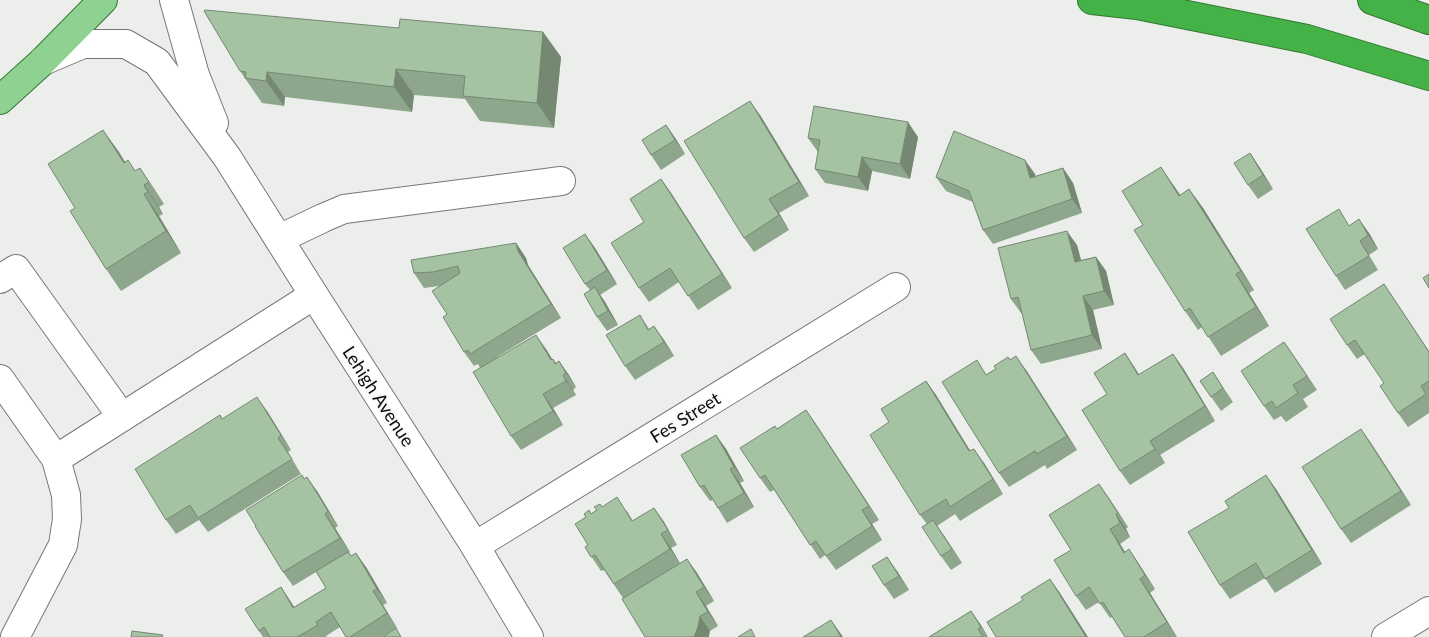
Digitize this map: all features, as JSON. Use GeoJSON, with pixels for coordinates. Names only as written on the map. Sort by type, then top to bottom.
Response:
{"type":"FeatureCollection","features":[{"type":"Feature","properties":{"kind":"highway"},"geometry":{"type":"LineString","coordinates":[[1092,0],[1137,5],[1307,38],[1429,76]]}},
{"type":"Feature","properties":{"kind":"highway"},"geometry":{"type":"LineString","coordinates":[[1372,0],[1429,20]]}},
{"type":"Feature","properties":{"kind":"main road"},"geometry":{"type":"LineString","coordinates":[[0,100],[43,61],[103,0]]}},
{"type":"Feature","properties":{"kind":"street","name":"Lehigh Avenue"},"geometry":{"type":"LineString","coordinates":[[174,0],[196,75],[227,157]]}},
{"type":"Feature","properties":{"kind":"street","name":"Lehigh Avenue"},"geometry":{"type":"LineString","coordinates":[[43,61],[82,44],[126,44],[157,62],[227,157],[475,546],[529,637]]}},
{"type":"Feature","properties":{"kind":"street"},"geometry":{"type":"LineString","coordinates":[[279,239],[344,209],[561,181]]}},
{"type":"Feature","properties":{"kind":"street"},"geometry":{"type":"LineString","coordinates":[[0,279],[16,269],[122,417]]}},
{"type":"Feature","properties":{"kind":"street","name":"Fes Street"},"geometry":{"type":"LineString","coordinates":[[475,546],[896,287]]}},
{"type":"Feature","properties":{"kind":"street"},"geometry":{"type":"LineString","coordinates":[[56,459],[314,295]]}},
{"type":"Feature","properties":{"kind":"street"},"geometry":{"type":"LineString","coordinates":[[0,379],[56,459],[66,495],[67,519],[63,545],[15,637]]}},
{"type":"Feature","properties":{"kind":"street"},"geometry":{"type":"LineString","coordinates":[[1386,637],[1429,611]]}},
{"type":"Feature","properties":{"kind":"building"},"geometry":{"type":"Polygon","coordinates":[[[205,10],[399,28],[400,19],[543,32],[537,103],[463,96],[465,76],[396,69],[394,87],[267,72],[266,81],[245,78],[246,72],[240,71],[205,10]]]}},
{"type":"Feature","properties":{"kind":"building"},"geometry":{"type":"Polygon","coordinates":[[[750,101],[799,182],[769,199],[779,215],[744,238],[684,141],[750,101]]]}},
{"type":"Feature","properties":{"kind":"building"},"geometry":{"type":"Polygon","coordinates":[[[814,106],[908,122],[900,164],[862,157],[858,177],[815,169],[820,140],[808,138],[814,106]]]}},
{"type":"Feature","properties":{"kind":"building"},"geometry":{"type":"Polygon","coordinates":[[[666,125],[675,140],[651,155],[642,140],[666,125]]]}},
{"type":"Feature","properties":{"kind":"building"},"geometry":{"type":"Polygon","coordinates":[[[103,130],[124,163],[128,160],[135,171],[140,168],[149,182],[144,185],[148,192],[144,194],[166,231],[106,269],[70,211],[75,208],[48,164],[103,130]]]}},
{"type":"Feature","properties":{"kind":"building"},"geometry":{"type":"Polygon","coordinates":[[[954,131],[1025,160],[1030,178],[1063,168],[1072,199],[983,230],[969,191],[936,177],[954,131]]]}},
{"type":"Feature","properties":{"kind":"building"},"geometry":{"type":"Polygon","coordinates":[[[1250,153],[1263,175],[1248,185],[1234,163],[1250,153]]]}},
{"type":"Feature","properties":{"kind":"building"},"geometry":{"type":"Polygon","coordinates":[[[1161,167],[1179,196],[1189,189],[1241,271],[1236,274],[1256,307],[1208,337],[1190,308],[1185,311],[1134,230],[1143,225],[1122,191],[1161,167]]]}},
{"type":"Feature","properties":{"kind":"building"},"geometry":{"type":"Polygon","coordinates":[[[661,179],[722,274],[688,296],[670,268],[639,288],[611,243],[644,222],[630,199],[661,179]]]}},
{"type":"Feature","properties":{"kind":"building"},"geometry":{"type":"Polygon","coordinates":[[[1339,209],[1349,226],[1359,219],[1368,235],[1360,241],[1369,256],[1336,276],[1306,229],[1339,209]]]}},
{"type":"Feature","properties":{"kind":"building"},"geometry":{"type":"Polygon","coordinates":[[[1067,231],[1075,262],[1096,257],[1104,291],[1083,296],[1092,335],[1031,350],[1018,297],[1011,299],[998,248],[1067,231]]]}},
{"type":"Feature","properties":{"kind":"building"},"geometry":{"type":"Polygon","coordinates":[[[585,234],[607,270],[585,284],[563,248],[585,234]]]}},
{"type":"Feature","properties":{"kind":"building"},"geometry":{"type":"Polygon","coordinates":[[[516,243],[518,251],[551,304],[470,354],[468,350],[464,352],[443,317],[447,314],[432,291],[460,273],[458,266],[433,272],[414,273],[411,260],[516,243]]]}},
{"type":"Feature","properties":{"kind":"building"},"geometry":{"type":"Polygon","coordinates":[[[1429,274],[1429,288],[1423,278],[1429,274]]]}},
{"type":"Feature","properties":{"kind":"building"},"geometry":{"type":"Polygon","coordinates":[[[1384,284],[1429,352],[1429,381],[1421,386],[1426,394],[1398,413],[1380,386],[1384,383],[1355,340],[1347,345],[1330,319],[1384,284]]]}},
{"type":"Feature","properties":{"kind":"building"},"geometry":{"type":"Polygon","coordinates":[[[595,287],[608,311],[597,317],[584,294],[595,287]]]}},
{"type":"Feature","properties":{"kind":"building"},"geometry":{"type":"Polygon","coordinates":[[[640,315],[648,330],[654,326],[664,342],[625,366],[606,335],[640,315]]]}},
{"type":"Feature","properties":{"kind":"building"},"geometry":{"type":"Polygon","coordinates":[[[536,335],[551,360],[553,359],[555,364],[559,361],[566,373],[563,375],[566,381],[543,394],[553,411],[511,436],[473,372],[536,335]]]}},
{"type":"Feature","properties":{"kind":"building"},"geometry":{"type":"Polygon","coordinates":[[[1284,342],[1307,376],[1293,385],[1298,393],[1276,408],[1272,401],[1264,406],[1241,371],[1284,342]]]}},
{"type":"Feature","properties":{"kind":"building"},"geometry":{"type":"Polygon","coordinates":[[[1125,353],[1138,375],[1173,354],[1205,406],[1150,441],[1155,449],[1120,471],[1082,410],[1107,394],[1094,373],[1125,353]]]}},
{"type":"Feature","properties":{"kind":"building"},"geometry":{"type":"Polygon","coordinates":[[[1016,356],[1067,436],[1037,454],[1035,451],[999,473],[942,382],[977,360],[986,375],[996,369],[994,366],[1008,357],[1010,360],[1016,356]]]}},
{"type":"Feature","properties":{"kind":"building"},"geometry":{"type":"Polygon","coordinates":[[[1213,372],[1223,388],[1211,397],[1200,381],[1213,372]]]}},
{"type":"Feature","properties":{"kind":"building"},"geometry":{"type":"Polygon","coordinates":[[[926,381],[969,451],[974,449],[993,479],[950,507],[946,499],[920,515],[870,435],[889,422],[881,409],[926,381]]]}},
{"type":"Feature","properties":{"kind":"building"},"geometry":{"type":"Polygon","coordinates":[[[257,397],[281,435],[278,438],[292,459],[198,518],[190,505],[166,520],[135,469],[220,415],[222,419],[257,397]]]}},
{"type":"Feature","properties":{"kind":"building"},"geometry":{"type":"Polygon","coordinates":[[[806,410],[869,506],[862,510],[872,526],[826,556],[816,541],[810,545],[765,475],[760,478],[740,448],[775,426],[777,429],[806,410]]]}},
{"type":"Feature","properties":{"kind":"building"},"geometry":{"type":"Polygon","coordinates":[[[1361,429],[1401,491],[1341,529],[1302,467],[1361,429]]]}},
{"type":"Feature","properties":{"kind":"building"},"geometry":{"type":"Polygon","coordinates":[[[716,435],[734,467],[730,469],[744,493],[718,508],[704,485],[700,487],[681,455],[716,435]]]}},
{"type":"Feature","properties":{"kind":"building"},"geometry":{"type":"Polygon","coordinates":[[[302,475],[304,479],[307,477],[328,511],[325,514],[340,538],[283,572],[246,510],[302,475]]]}},
{"type":"Feature","properties":{"kind":"building"},"geometry":{"type":"Polygon","coordinates":[[[1266,475],[1312,550],[1265,579],[1256,563],[1220,585],[1188,532],[1229,508],[1225,501],[1266,475]]]}},
{"type":"Feature","properties":{"kind":"building"},"geometry":{"type":"Polygon","coordinates":[[[1099,484],[1118,513],[1116,514],[1120,523],[1110,529],[1124,553],[1129,549],[1145,575],[1140,579],[1167,622],[1144,637],[1125,637],[1103,602],[1100,604],[1089,587],[1076,596],[1054,560],[1071,550],[1049,515],[1099,484]]]}},
{"type":"Feature","properties":{"kind":"building"},"geometry":{"type":"Polygon","coordinates":[[[617,497],[632,521],[654,508],[668,530],[661,534],[670,549],[614,584],[595,555],[591,557],[585,547],[588,545],[575,524],[586,517],[584,514],[589,510],[591,514],[597,510],[594,507],[600,504],[602,507],[617,497]]]}},
{"type":"Feature","properties":{"kind":"building"},"geometry":{"type":"Polygon","coordinates":[[[933,520],[952,549],[941,556],[922,527],[933,520]]]}},
{"type":"Feature","properties":{"kind":"building"},"geometry":{"type":"Polygon","coordinates":[[[348,552],[351,556],[356,553],[377,589],[373,591],[387,613],[350,637],[346,637],[331,612],[316,622],[318,625],[297,637],[270,637],[264,627],[259,631],[245,609],[281,587],[293,608],[326,588],[316,571],[348,552]]]}},
{"type":"Feature","properties":{"kind":"building"},"geometry":{"type":"Polygon","coordinates":[[[887,557],[899,576],[884,585],[872,566],[887,557]]]}},
{"type":"Feature","properties":{"kind":"building"},"geometry":{"type":"Polygon","coordinates":[[[687,559],[704,587],[696,592],[708,612],[700,616],[694,637],[645,637],[622,599],[687,559]]]}},
{"type":"Feature","properties":{"kind":"building"},"geometry":{"type":"Polygon","coordinates":[[[1050,579],[1086,637],[996,637],[987,622],[1023,600],[1021,597],[1050,579]]]}},
{"type":"Feature","properties":{"kind":"building"},"geometry":{"type":"Polygon","coordinates":[[[971,611],[981,627],[978,629],[983,637],[929,637],[971,611]]]}},
{"type":"Feature","properties":{"kind":"building"},"geometry":{"type":"Polygon","coordinates":[[[831,620],[841,637],[803,637],[831,620]]]}},
{"type":"Feature","properties":{"kind":"building"},"geometry":{"type":"Polygon","coordinates":[[[396,628],[401,637],[383,637],[396,628]]]}},
{"type":"Feature","properties":{"kind":"building"},"geometry":{"type":"Polygon","coordinates":[[[751,629],[755,637],[738,637],[751,629]]]}},
{"type":"Feature","properties":{"kind":"building"},"geometry":{"type":"Polygon","coordinates":[[[132,631],[163,635],[162,637],[131,637],[132,631]]]}}]}
